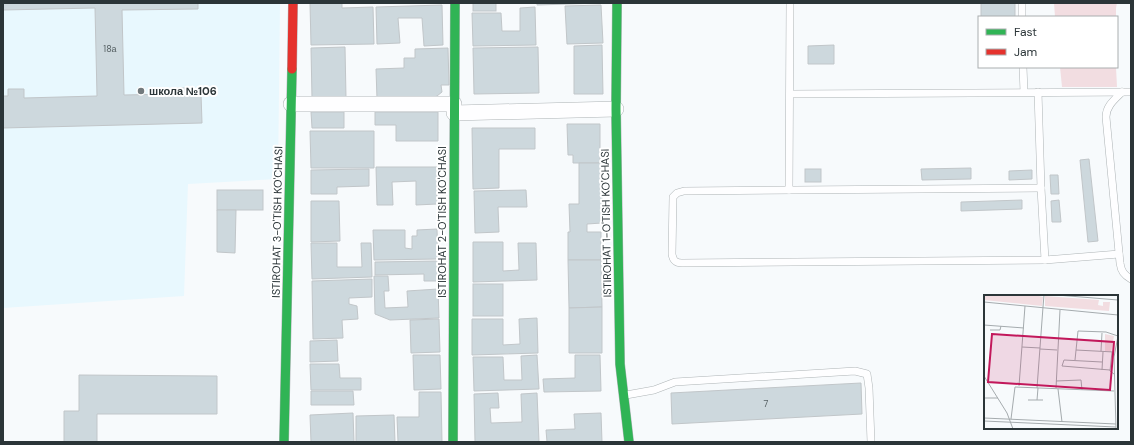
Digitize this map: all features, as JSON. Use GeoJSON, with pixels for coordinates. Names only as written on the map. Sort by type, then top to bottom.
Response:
{"type":"FeatureCollection","features":[{"type":"Feature","properties":{"kind":"street","name":"ISTIROHAT 3-O'TISH KO'CHASI"},"geometry":{"type":"LineString","coordinates":[[284,442],[293,3]]}},
{"type":"Feature","properties":{"kind":"street","name":"ISTIROHAT 2-O'TISH KO'CHASI"},"geometry":{"type":"LineString","coordinates":[[453,442],[455,3]]}},
{"type":"Feature","properties":{"kind":"street","name":"ISTIROHAT 1-O'TISH KO'CHASI"},"geometry":{"type":"LineString","coordinates":[[617,3],[616,109],[620,364],[628,442]]}},
{"type":"Feature","properties":{"kind":"street"},"geometry":{"type":"LineString","coordinates":[[291,104],[454,108],[616,109]]}},
{"type":"Feature","properties":{"kind":"lane"},"geometry":{"type":"LineString","coordinates":[[789,190],[790,3]]}},
{"type":"Feature","properties":{"kind":"lane"},"geometry":{"type":"LineString","coordinates":[[1022,3],[1022,16]]}},
{"type":"Feature","properties":{"kind":"lane"},"geometry":{"type":"LineString","coordinates":[[1023,68],[1024,92]]}},
{"type":"Feature","properties":{"kind":"lane"},"geometry":{"type":"LineString","coordinates":[[1038,92],[1045,260]]}},
{"type":"Feature","properties":{"kind":"lane"},"geometry":{"type":"LineString","coordinates":[[1122,92],[1107,108],[1106,112],[1121,269],[1124,274],[1131,279]]}},
{"type":"Feature","properties":{"kind":"lane"},"geometry":{"type":"LineString","coordinates":[[790,94],[1131,92]]}},
{"type":"Feature","properties":{"kind":"lane"},"geometry":{"type":"LineString","coordinates":[[1041,188],[684,191],[677,193],[673,197],[672,202],[672,254],[673,259],[677,263],[682,263],[1045,260],[1119,254]]}},
{"type":"Feature","properties":{"kind":"lane"},"geometry":{"type":"LineString","coordinates":[[623,396],[654,390],[675,382],[855,371],[867,374],[871,442]]}},
{"type":"Feature","properties":{"kind":"shaded area","name":"школа №106"},"geometry":{"type":"Polygon","coordinates":[[[3,3],[280,3],[278,179],[188,184],[184,296],[3,308],[3,3]]]}},
{"type":"Feature","properties":{"kind":"shaded area"},"geometry":{"type":"Polygon","coordinates":[[[1054,3],[1117,3],[1116,16],[1055,16],[1054,3]]]}},
{"type":"Feature","properties":{"kind":"shaded area"},"geometry":{"type":"Polygon","coordinates":[[[1060,68],[1116,68],[1117,87],[1062,87],[1060,68]]]}},
{"type":"Feature","properties":{"kind":"building"},"geometry":{"type":"Polygon","coordinates":[[[3,3],[198,3],[198,9],[122,10],[124,95],[171,94],[171,88],[188,88],[188,95],[201,94],[202,123],[3,128],[3,96],[8,96],[8,89],[24,89],[24,98],[97,96],[95,8],[3,10],[3,3]]]}},
{"type":"Feature","properties":{"kind":"building"},"geometry":{"type":"Polygon","coordinates":[[[310,3],[342,3],[342,8],[373,7],[374,44],[311,45],[310,3]]]}},
{"type":"Feature","properties":{"kind":"building"},"geometry":{"type":"Polygon","coordinates":[[[473,3],[496,3],[496,11],[473,11],[473,3]]]}},
{"type":"Feature","properties":{"kind":"building"},"geometry":{"type":"Polygon","coordinates":[[[537,3],[600,3],[537,5],[537,3]]]}},
{"type":"Feature","properties":{"kind":"building"},"geometry":{"type":"Polygon","coordinates":[[[981,3],[1015,3],[1015,16],[981,16],[981,3]]]}},
{"type":"Feature","properties":{"kind":"building"},"geometry":{"type":"Polygon","coordinates":[[[442,5],[443,45],[424,46],[422,18],[398,18],[400,43],[377,44],[376,7],[442,5]]]}},
{"type":"Feature","properties":{"kind":"building"},"geometry":{"type":"Polygon","coordinates":[[[601,5],[603,43],[567,44],[565,6],[601,5]]]}},
{"type":"Feature","properties":{"kind":"building"},"geometry":{"type":"Polygon","coordinates":[[[535,7],[536,45],[473,46],[472,13],[501,13],[502,31],[520,31],[520,8],[535,7]]]}},
{"type":"Feature","properties":{"kind":"building"},"geometry":{"type":"Polygon","coordinates":[[[602,45],[603,94],[574,94],[574,46],[602,45]]]}},
{"type":"Feature","properties":{"kind":"building"},"geometry":{"type":"Polygon","coordinates":[[[834,45],[834,64],[808,64],[808,46],[834,45]]]}},
{"type":"Feature","properties":{"kind":"building"},"geometry":{"type":"Polygon","coordinates":[[[345,47],[346,98],[312,98],[311,48],[345,47]]]}},
{"type":"Feature","properties":{"kind":"building"},"geometry":{"type":"Polygon","coordinates":[[[538,47],[539,93],[474,94],[473,48],[538,47]]]}},
{"type":"Feature","properties":{"kind":"building"},"geometry":{"type":"Polygon","coordinates":[[[448,48],[449,85],[441,85],[442,92],[437,96],[432,98],[377,99],[376,69],[404,68],[404,58],[415,58],[415,49],[448,48]]]}},
{"type":"Feature","properties":{"kind":"building"},"geometry":{"type":"Polygon","coordinates":[[[311,112],[344,112],[344,128],[312,128],[311,112]]]}},
{"type":"Feature","properties":{"kind":"building"},"geometry":{"type":"Polygon","coordinates":[[[375,112],[438,112],[438,141],[396,141],[396,125],[375,125],[375,112]]]}},
{"type":"Feature","properties":{"kind":"building"},"geometry":{"type":"Polygon","coordinates":[[[567,124],[600,124],[600,163],[573,163],[573,155],[568,155],[567,124]]]}},
{"type":"Feature","properties":{"kind":"building"},"geometry":{"type":"Polygon","coordinates":[[[472,128],[535,128],[535,149],[499,149],[499,188],[473,189],[472,128]]]}},
{"type":"Feature","properties":{"kind":"building"},"geometry":{"type":"Polygon","coordinates":[[[310,131],[374,131],[374,168],[311,168],[310,131]]]}},
{"type":"Feature","properties":{"kind":"building"},"geometry":{"type":"Polygon","coordinates":[[[1089,159],[1098,241],[1088,242],[1080,160],[1089,159]]]}},
{"type":"Feature","properties":{"kind":"building"},"geometry":{"type":"Polygon","coordinates":[[[579,163],[602,163],[602,223],[587,224],[587,232],[601,232],[601,260],[568,260],[568,232],[570,232],[569,204],[579,204],[579,163]]]}},
{"type":"Feature","properties":{"kind":"building"},"geometry":{"type":"Polygon","coordinates":[[[376,167],[437,167],[437,204],[416,205],[416,181],[392,182],[393,205],[377,205],[376,167]]]}},
{"type":"Feature","properties":{"kind":"building"},"geometry":{"type":"Polygon","coordinates":[[[971,168],[971,179],[922,180],[921,169],[971,168]]]}},
{"type":"Feature","properties":{"kind":"building"},"geometry":{"type":"Polygon","coordinates":[[[369,169],[369,186],[337,187],[337,194],[311,194],[311,170],[369,169]]]}},
{"type":"Feature","properties":{"kind":"building"},"geometry":{"type":"Polygon","coordinates":[[[805,169],[821,169],[821,182],[805,182],[805,169]]]}},
{"type":"Feature","properties":{"kind":"building"},"geometry":{"type":"Polygon","coordinates":[[[1032,170],[1032,179],[1009,180],[1009,171],[1032,170]]]}},
{"type":"Feature","properties":{"kind":"building"},"geometry":{"type":"Polygon","coordinates":[[[1050,175],[1058,175],[1059,194],[1051,194],[1050,175]]]}},
{"type":"Feature","properties":{"kind":"building"},"geometry":{"type":"Polygon","coordinates":[[[217,190],[263,190],[263,210],[217,210],[217,190]]]}},
{"type":"Feature","properties":{"kind":"building"},"geometry":{"type":"Polygon","coordinates":[[[526,190],[527,207],[498,207],[499,232],[475,233],[474,191],[526,190]]]}},
{"type":"Feature","properties":{"kind":"building"},"geometry":{"type":"Polygon","coordinates":[[[1022,200],[1022,209],[961,211],[961,202],[1022,200]]]}},
{"type":"Feature","properties":{"kind":"building"},"geometry":{"type":"Polygon","coordinates":[[[1059,200],[1061,222],[1052,222],[1051,201],[1059,200]]]}},
{"type":"Feature","properties":{"kind":"building"},"geometry":{"type":"Polygon","coordinates":[[[311,201],[339,201],[340,241],[311,242],[311,201]]]}},
{"type":"Feature","properties":{"kind":"building"},"geometry":{"type":"Polygon","coordinates":[[[217,210],[236,210],[235,253],[217,252],[217,210]]]}},
{"type":"Feature","properties":{"kind":"building"},"geometry":{"type":"Polygon","coordinates":[[[437,229],[438,259],[374,260],[373,230],[405,230],[405,248],[412,249],[412,236],[417,236],[417,230],[437,229]]]}},
{"type":"Feature","properties":{"kind":"building"},"geometry":{"type":"Polygon","coordinates":[[[473,242],[503,242],[503,271],[519,270],[518,243],[536,243],[537,280],[473,282],[473,242]]]}},
{"type":"Feature","properties":{"kind":"building"},"geometry":{"type":"Polygon","coordinates":[[[311,243],[337,243],[337,267],[362,267],[361,243],[371,243],[372,277],[312,279],[311,243]]]}},
{"type":"Feature","properties":{"kind":"building"},"geometry":{"type":"Polygon","coordinates":[[[568,260],[601,260],[602,307],[569,308],[568,260]]]}},
{"type":"Feature","properties":{"kind":"building"},"geometry":{"type":"Polygon","coordinates":[[[438,261],[439,281],[424,281],[424,274],[375,275],[375,262],[438,261]]]}},
{"type":"Feature","properties":{"kind":"building"},"geometry":{"type":"Polygon","coordinates":[[[374,276],[388,276],[389,291],[384,291],[385,308],[408,307],[407,291],[438,289],[439,318],[390,320],[375,314],[374,276]]]}},
{"type":"Feature","properties":{"kind":"building"},"geometry":{"type":"Polygon","coordinates":[[[372,279],[372,297],[349,298],[349,304],[357,306],[358,319],[342,320],[343,338],[313,339],[312,281],[372,279]]]}},
{"type":"Feature","properties":{"kind":"building"},"geometry":{"type":"Polygon","coordinates":[[[473,284],[503,284],[503,316],[473,316],[473,284]]]}},
{"type":"Feature","properties":{"kind":"building"},"geometry":{"type":"Polygon","coordinates":[[[602,307],[602,353],[569,353],[569,308],[602,307]]]}},
{"type":"Feature","properties":{"kind":"building"},"geometry":{"type":"Polygon","coordinates":[[[537,318],[538,353],[472,355],[472,319],[503,319],[503,345],[520,344],[519,319],[537,318]]]}},
{"type":"Feature","properties":{"kind":"building"},"geometry":{"type":"Polygon","coordinates":[[[439,319],[440,352],[411,353],[410,320],[439,319]]]}},
{"type":"Feature","properties":{"kind":"building"},"geometry":{"type":"Polygon","coordinates":[[[337,340],[338,361],[310,362],[310,341],[337,340]]]}},
{"type":"Feature","properties":{"kind":"building"},"geometry":{"type":"Polygon","coordinates":[[[413,355],[440,355],[441,389],[414,390],[413,355]]]}},
{"type":"Feature","properties":{"kind":"building"},"geometry":{"type":"Polygon","coordinates":[[[537,355],[539,389],[474,391],[473,357],[503,357],[504,380],[522,380],[521,356],[537,355]]]}},
{"type":"Feature","properties":{"kind":"building"},"geometry":{"type":"Polygon","coordinates":[[[575,355],[600,355],[601,391],[544,392],[543,379],[575,378],[575,355]]]}},
{"type":"Feature","properties":{"kind":"building"},"geometry":{"type":"Polygon","coordinates":[[[310,364],[339,364],[340,378],[361,378],[361,390],[311,390],[310,364]]]}},
{"type":"Feature","properties":{"kind":"building"},"geometry":{"type":"Polygon","coordinates":[[[79,375],[217,376],[217,414],[97,414],[97,442],[64,442],[64,411],[79,411],[79,375]]]}},
{"type":"Feature","properties":{"kind":"building"},"geometry":{"type":"Polygon","coordinates":[[[861,383],[862,414],[672,424],[671,393],[861,383]]]}},
{"type":"Feature","properties":{"kind":"building"},"geometry":{"type":"Polygon","coordinates":[[[311,391],[353,391],[354,405],[311,405],[311,391]]]}},
{"type":"Feature","properties":{"kind":"building"},"geometry":{"type":"Polygon","coordinates":[[[419,392],[441,392],[442,442],[398,442],[397,417],[419,417],[419,392]]]}},
{"type":"Feature","properties":{"kind":"building"},"geometry":{"type":"Polygon","coordinates":[[[498,393],[499,408],[490,408],[491,423],[522,422],[521,394],[537,393],[539,442],[475,442],[474,394],[498,393]]]}},
{"type":"Feature","properties":{"kind":"building"},"geometry":{"type":"Polygon","coordinates":[[[353,413],[354,442],[311,442],[310,415],[353,413]]]}},
{"type":"Feature","properties":{"kind":"building"},"geometry":{"type":"Polygon","coordinates":[[[601,413],[602,442],[547,442],[546,430],[575,429],[574,414],[601,413]]]}},
{"type":"Feature","properties":{"kind":"building"},"geometry":{"type":"Polygon","coordinates":[[[394,415],[395,442],[356,442],[356,416],[394,415]]]}},
{"type":"Feature","properties":{"kind":"traffic: fast"},"geometry":{"type":"LineString","coordinates":[[453,442],[455,3]]}},
{"type":"Feature","properties":{"kind":"traffic: fast"},"geometry":{"type":"LineString","coordinates":[[617,3],[616,109],[620,364],[629,442]]}},
{"type":"Feature","properties":{"kind":"traffic: fast"},"geometry":{"type":"LineString","coordinates":[[284,442],[292,69]]}},
{"type":"Feature","properties":{"kind":"traffic: jam"},"geometry":{"type":"LineString","coordinates":[[292,69],[293,3]]}},
{"type":"Feature","properties":{"kind":"place","name":"школа №106"},"geometry":{"type":"Point","coordinates":[141,91]}}]}
